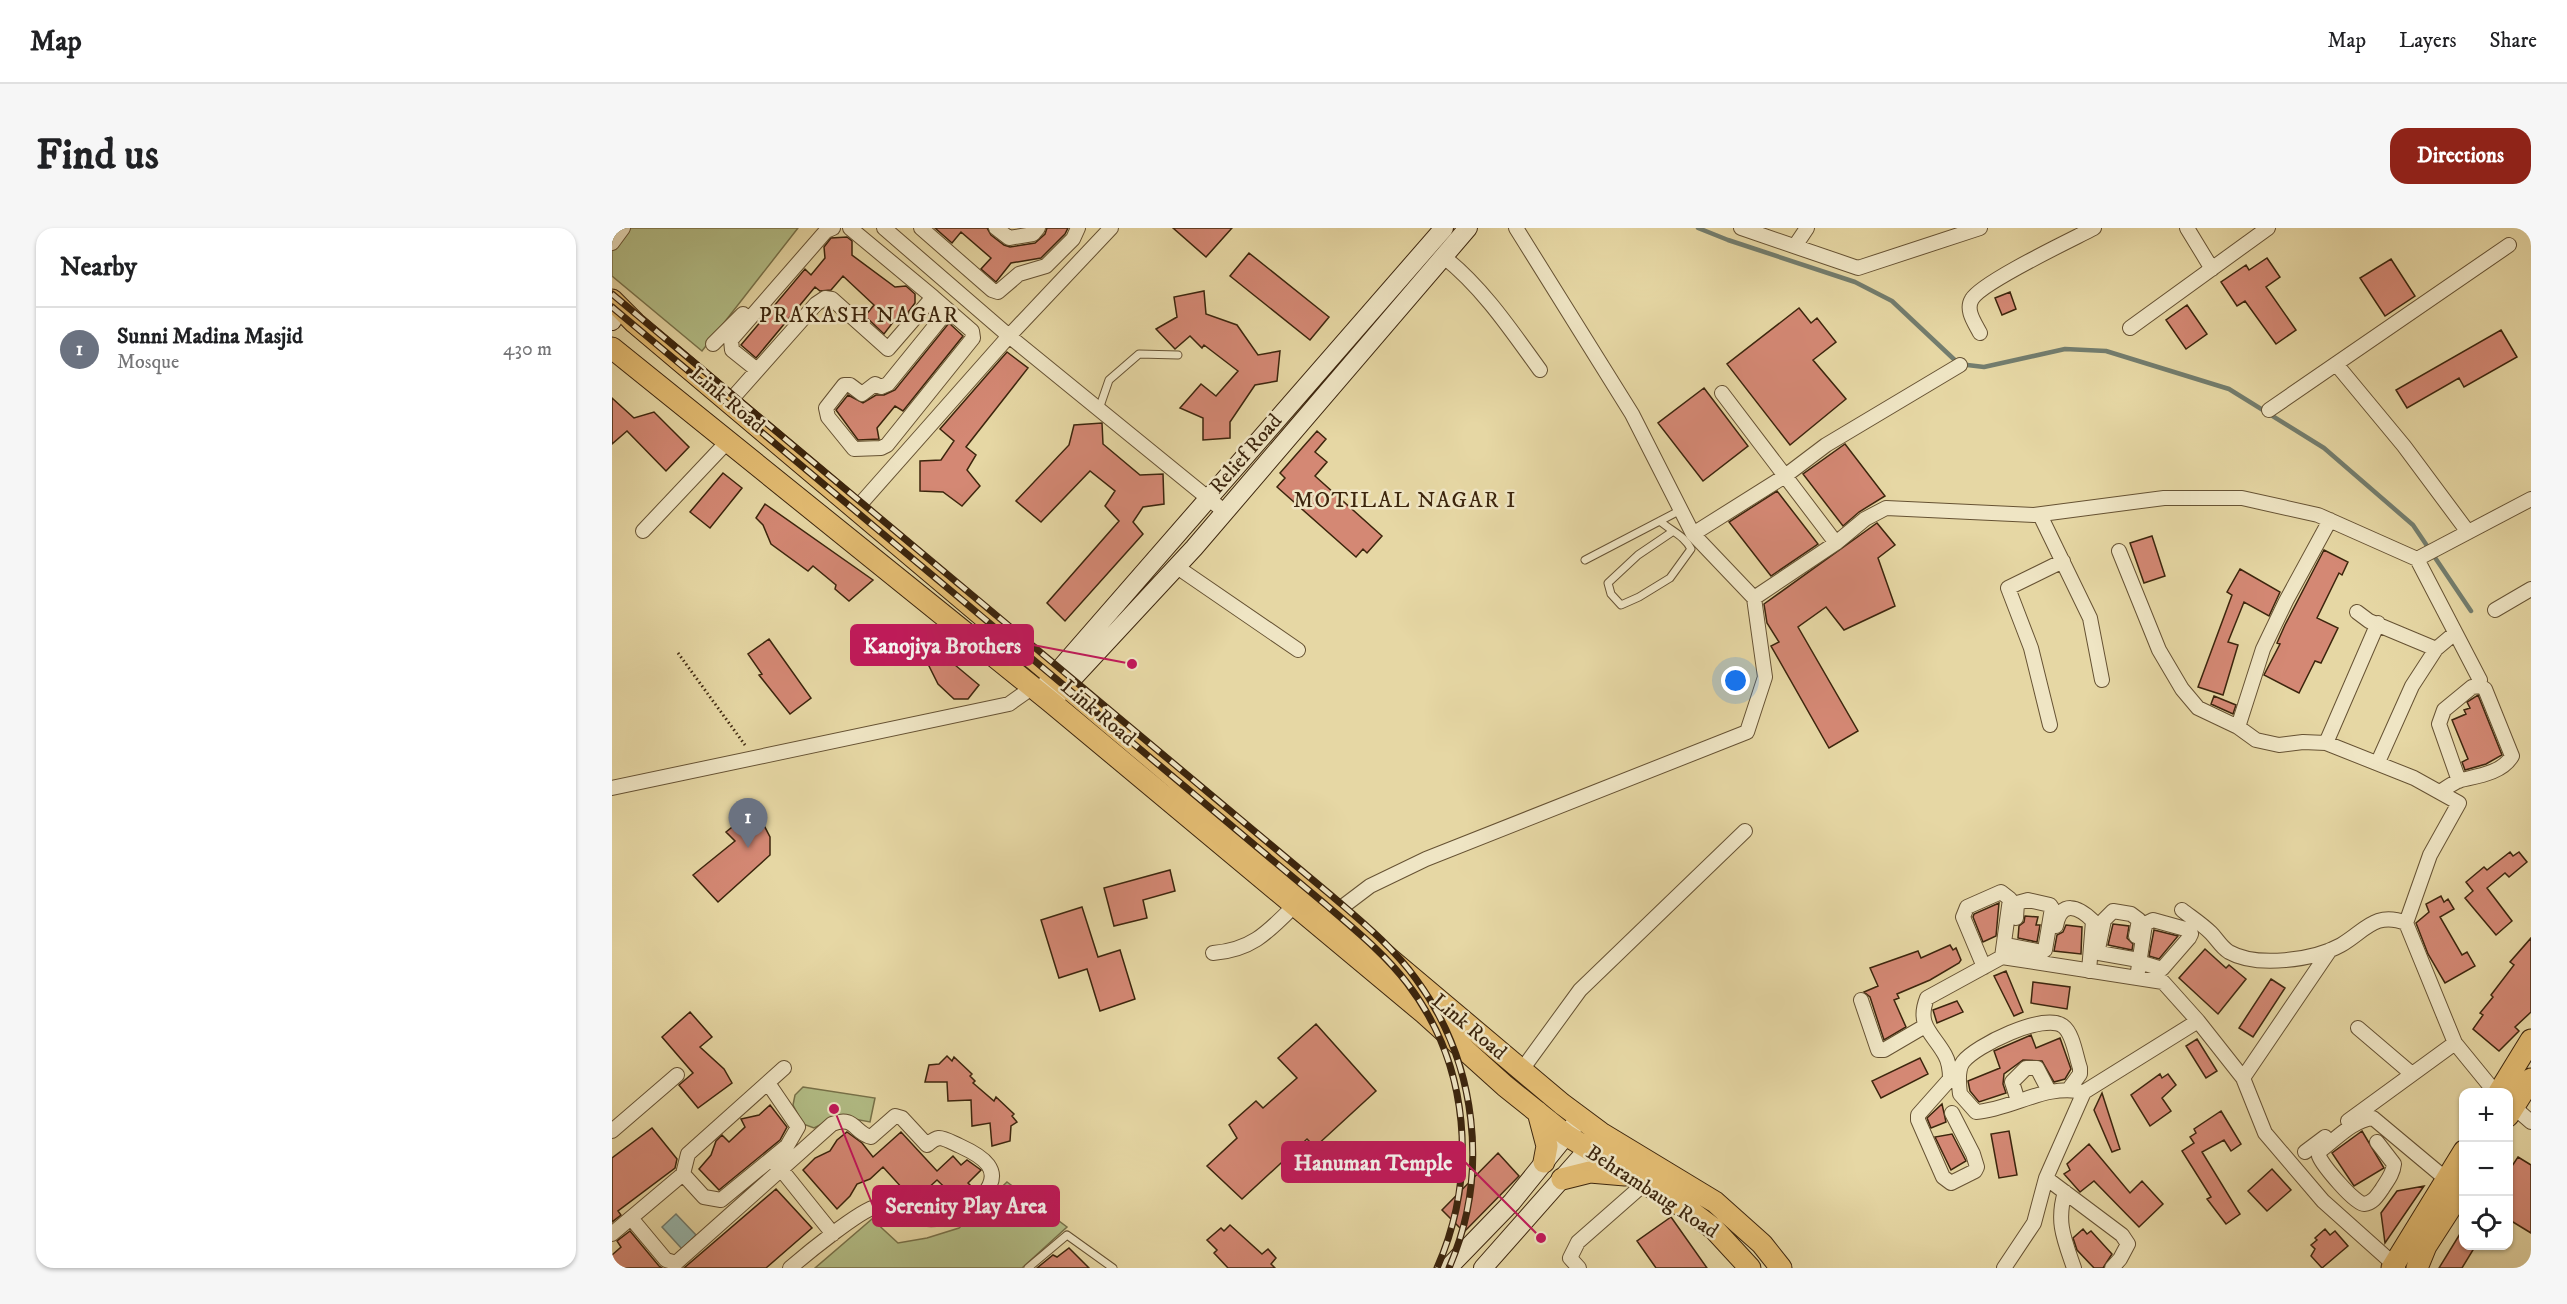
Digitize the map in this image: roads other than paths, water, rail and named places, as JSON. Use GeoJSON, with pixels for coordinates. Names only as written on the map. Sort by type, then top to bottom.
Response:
{"type":"FeatureCollection","features":[{"type":"Feature","properties":{"kind":"main road","name":"Link Road"},"geometry":{"type":"LineString","coordinates":[[614,310],[635,323],[730,401],[1333,914],[1521,1071],[1601,1133]]}},
{"type":"Feature","properties":{"kind":"main road","name":"Link Road"},"geometry":{"type":"LineString","coordinates":[[612,348],[1041,694],[1424,1013],[1543,1117]]}},
{"type":"Feature","properties":{"kind":"main road"},"geometry":{"type":"LineString","coordinates":[[2511,1088],[2531,1040]]}},
{"type":"Feature","properties":{"kind":"main road"},"geometry":{"type":"LineString","coordinates":[[2513,1095],[2531,1079]]}},
{"type":"Feature","properties":{"kind":"main road","name":"Behrambaug Road"},"geometry":{"type":"LineString","coordinates":[[1543,1117],[1588,1150],[1690,1211],[1714,1229],[1742,1265]]}},
{"type":"Feature","properties":{"kind":"main road"},"geometry":{"type":"LineString","coordinates":[[1543,1117],[1547,1146],[1544,1162]]}},
{"type":"Feature","properties":{"kind":"main road","name":"Behrambaug Road"},"geometry":{"type":"LineString","coordinates":[[1601,1133],[1715,1202],[1762,1244],[1781,1268]]}},
{"type":"Feature","properties":{"kind":"main road"},"geometry":{"type":"LineString","coordinates":[[1562,1179],[1590,1172],[1638,1180]]}},
{"type":"Feature","properties":{"kind":"main road"},"geometry":{"type":"LineString","coordinates":[[2395,1267],[2457,1185]]}},
{"type":"Feature","properties":{"kind":"main road"},"geometry":{"type":"LineString","coordinates":[[2417,1268],[2457,1185]]}},
{"type":"Feature","properties":{"kind":"street"},"geometry":{"type":"LineString","coordinates":[[612,243],[623,228]]}},
{"type":"Feature","properties":{"kind":"street"},"geometry":{"type":"LineString","coordinates":[[757,370],[732,350],[731,340],[826,231],[833,228]]}},
{"type":"Feature","properties":{"kind":"street"},"geometry":{"type":"LineString","coordinates":[[850,228],[933,297],[948,310],[972,331],[973,339],[886,445],[881,448],[854,449],[828,417],[826,408],[844,385],[862,394],[875,384],[884,386],[905,364],[948,310]]}},
{"type":"Feature","properties":{"kind":"street"},"geometry":{"type":"LineString","coordinates":[[885,228],[1009,336],[1225,512]]}},
{"type":"Feature","properties":{"kind":"street"},"geometry":{"type":"LineString","coordinates":[[921,228],[996,292],[1018,274],[1034,270],[1051,261],[1073,240],[1078,228]]}},
{"type":"Feature","properties":{"kind":"street"},"geometry":{"type":"LineString","coordinates":[[996,228],[1009,238],[1033,234],[1038,228]]}},
{"type":"Feature","properties":{"kind":"street","name":"Relief Road"},"geometry":{"type":"LineString","coordinates":[[1060,680],[1210,498],[1444,228]]}},
{"type":"Feature","properties":{"kind":"street","name":"Relief Road"},"geometry":{"type":"LineString","coordinates":[[1041,694],[1110,641],[1225,512],[1468,228]]}},
{"type":"Feature","properties":{"kind":"street"},"geometry":{"type":"LineString","coordinates":[[1333,914],[1370,886],[1426,859],[1747,732],[1766,677],[1754,598],[1693,534],[1679,511],[1632,414],[1516,228]]}},
{"type":"Feature","properties":{"kind":"street"},"geometry":{"type":"LineString","coordinates":[[1742,228],[1858,268],[1978,229]]}},
{"type":"Feature","properties":{"kind":"street"},"geometry":{"type":"LineString","coordinates":[[1795,246],[1807,228]]}},
{"type":"Feature","properties":{"kind":"street"},"geometry":{"type":"LineString","coordinates":[[1980,333],[1969,311],[1971,299],[1983,288],[2094,228]]}},
{"type":"Feature","properties":{"kind":"street"},"geometry":{"type":"LineString","coordinates":[[2187,228],[2212,268]]}},
{"type":"Feature","properties":{"kind":"street"},"geometry":{"type":"LineString","coordinates":[[2130,328],[2268,228]]}},
{"type":"Feature","properties":{"kind":"street"},"geometry":{"type":"LineString","coordinates":[[856,509],[1104,230]]}},
{"type":"Feature","properties":{"kind":"street"},"geometry":{"type":"LineString","coordinates":[[2269,410],[2509,245]]}},
{"type":"Feature","properties":{"kind":"street"},"geometry":{"type":"LineString","coordinates":[[1444,257],[1476,287],[1540,370]]}},
{"type":"Feature","properties":{"kind":"street"},"geometry":{"type":"LineString","coordinates":[[1034,270],[1054,288]]}},
{"type":"Feature","properties":{"kind":"street"},"geometry":{"type":"LineString","coordinates":[[888,349],[933,297]]}},
{"type":"Feature","properties":{"kind":"street"},"geometry":{"type":"LineString","coordinates":[[713,344],[758,298]]}},
{"type":"Feature","properties":{"kind":"street"},"geometry":{"type":"LineString","coordinates":[[730,401],[816,304],[825,298],[832,299],[905,364]]}},
{"type":"Feature","properties":{"kind":"street"},"geometry":{"type":"LineString","coordinates":[[2336,364],[2404,446],[2468,532]]}},
{"type":"Feature","properties":{"kind":"street"},"geometry":{"type":"LineString","coordinates":[[1693,534],[1785,476],[1826,445],[1960,365]]}},
{"type":"Feature","properties":{"kind":"street"},"geometry":{"type":"LineString","coordinates":[[1722,393],[1836,543]]}},
{"type":"Feature","properties":{"kind":"street"},"geometry":{"type":"LineString","coordinates":[[643,531],[728,441]]}},
{"type":"Feature","properties":{"kind":"street"},"geometry":{"type":"LineString","coordinates":[[1754,598],[1836,543],[1865,519],[1886,508],[2040,515],[2164,498],[2242,498],[2318,515],[2417,559],[2480,680]]}},
{"type":"Feature","properties":{"kind":"street"},"geometry":{"type":"LineString","coordinates":[[2417,559],[2531,499]]}},
{"type":"Feature","properties":{"kind":"street"},"geometry":{"type":"LineString","coordinates":[[2040,515],[2090,618],[2102,680]]}},
{"type":"Feature","properties":{"kind":"street"},"geometry":{"type":"LineString","coordinates":[[2238,727],[2264,649],[2286,601],[2330,520]]}},
{"type":"Feature","properties":{"kind":"street"},"geometry":{"type":"LineString","coordinates":[[2119,551],[2159,650],[2182,689],[2198,708],[2238,727],[2256,740],[2279,745],[2303,742],[2326,743],[2378,762],[2459,802],[2430,855],[2406,923],[2455,1042],[2493,1088]]}},
{"type":"Feature","properties":{"kind":"street"},"geometry":{"type":"LineString","coordinates":[[2050,725],[2031,648],[2008,588],[2063,561]]}},
{"type":"Feature","properties":{"kind":"street"},"geometry":{"type":"LineString","coordinates":[[1177,567],[1298,650]]}},
{"type":"Feature","properties":{"kind":"street"},"geometry":{"type":"LineString","coordinates":[[2495,610],[2531,589]]}},
{"type":"Feature","properties":{"kind":"street"},"geometry":{"type":"LineString","coordinates":[[2357,612],[2369,621],[2436,649]]}},
{"type":"Feature","properties":{"kind":"street"},"geometry":{"type":"LineString","coordinates":[[2326,743],[2378,623]]}},
{"type":"Feature","properties":{"kind":"street"},"geometry":{"type":"LineString","coordinates":[[2378,762],[2412,686],[2436,649],[2455,633]]}},
{"type":"Feature","properties":{"kind":"street"},"geometry":{"type":"LineString","coordinates":[[2440,792],[2459,781],[2474,779],[2499,768],[2512,756],[2485,689],[2480,686],[2472,687],[2444,710],[2439,724],[2459,781]]}},
{"type":"Feature","properties":{"kind":"street"},"geometry":{"type":"LineString","coordinates":[[612,788],[1009,704],[1041,694]]}},
{"type":"Feature","properties":{"kind":"street"},"geometry":{"type":"LineString","coordinates":[[1521,1071],[1580,990],[1745,831]]}},
{"type":"Feature","properties":{"kind":"street"},"geometry":{"type":"LineString","coordinates":[[1982,962],[1963,917],[1964,912],[1967,907],[2001,892],[2010,899],[2007,952]]}},
{"type":"Feature","properties":{"kind":"street"},"geometry":{"type":"LineString","coordinates":[[1213,953],[1245,947],[1263,937],[1295,905]]}},
{"type":"Feature","properties":{"kind":"street"},"geometry":{"type":"LineString","coordinates":[[2049,964],[2060,913],[2064,909],[2072,908],[2084,912],[2093,921],[2089,970]]}},
{"type":"Feature","properties":{"kind":"street"},"geometry":{"type":"LineString","coordinates":[[2182,910],[2202,925],[2221,946],[2243,958],[2265,961],[2304,958],[2330,950],[2364,927],[2380,920],[2395,919],[2406,923]]}},
{"type":"Feature","properties":{"kind":"street"},"geometry":{"type":"LineString","coordinates":[[2243,1078],[2330,950]]}},
{"type":"Feature","properties":{"kind":"street"},"geometry":{"type":"LineString","coordinates":[[1952,1113],[1973,1154],[1977,1167],[1975,1171],[1951,1183],[1943,1177],[1918,1120],[1918,1115],[1950,1078],[1947,1057],[1925,1026],[1923,1010],[1927,998],[1982,962],[2007,952],[2049,964],[2163,982],[2198,1021],[2243,1078],[2265,1133],[2323,1201],[2395,1267]]}},
{"type":"Feature","properties":{"kind":"street"},"geometry":{"type":"LineString","coordinates":[[2134,977],[2136,961]]}},
{"type":"Feature","properties":{"kind":"street"},"geometry":{"type":"LineString","coordinates":[[1861,1000],[1878,1050],[1884,1050],[1925,1026]]}},
{"type":"Feature","properties":{"kind":"street"},"geometry":{"type":"LineString","coordinates":[[2009,1266],[2034,1223],[2046,1178],[2084,1092],[2198,1021]]}},
{"type":"Feature","properties":{"kind":"street"},"geometry":{"type":"LineString","coordinates":[[2068,1089],[2080,1074],[2068,1032],[2058,1023],[2038,1022],[2008,1033],[1967,1058],[1960,1067],[1960,1094],[1973,1111],[1979,1112],[2049,1090],[2068,1089],[2084,1092]]}},
{"type":"Feature","properties":{"kind":"street"},"geometry":{"type":"LineString","coordinates":[[2358,1028],[2412,1074]]}},
{"type":"Feature","properties":{"kind":"street"},"geometry":{"type":"LineString","coordinates":[[2306,1152],[2455,1042]]}},
{"type":"Feature","properties":{"kind":"street"},"geometry":{"type":"LineString","coordinates":[[612,1234],[683,1174],[688,1154],[784,1068]]}},
{"type":"Feature","properties":{"kind":"street"},"geometry":{"type":"LineString","coordinates":[[2018,1101],[2012,1082],[2026,1068],[2037,1068],[2041,1071],[2049,1090]]}},
{"type":"Feature","properties":{"kind":"street"},"geometry":{"type":"LineString","coordinates":[[612,1131],[677,1075]]}},
{"type":"Feature","properties":{"kind":"street"},"geometry":{"type":"LineString","coordinates":[[683,1174],[704,1197],[721,1200],[787,1146],[798,1127],[768,1083]]}},
{"type":"Feature","properties":{"kind":"street"},"geometry":{"type":"LineString","coordinates":[[2513,1108],[2531,1122]]}},
{"type":"Feature","properties":{"kind":"street"},"geometry":{"type":"LineString","coordinates":[[631,1218],[666,1260],[676,1263],[832,1124],[840,1121],[849,1122],[865,1135],[872,1137],[895,1116],[902,1118],[927,1145],[934,1139],[941,1138],[979,1154],[991,1169],[992,1182],[982,1196],[966,1209],[941,1220],[919,1218],[893,1209],[875,1207],[834,1234],[790,1268]]}},
{"type":"Feature","properties":{"kind":"street"},"geometry":{"type":"LineString","coordinates":[[1448,1268],[1512,1202],[1580,1118]]}},
{"type":"Feature","properties":{"kind":"street"},"geometry":{"type":"LineString","coordinates":[[2376,1142],[2394,1164],[2393,1172],[2375,1199],[2366,1204],[2359,1203],[2331,1174],[2319,1156],[2320,1151],[2352,1126],[2367,1119],[2373,1118],[2457,1185]]}},
{"type":"Feature","properties":{"kind":"street"},"geometry":{"type":"LineString","coordinates":[[1483,1268],[1601,1133]]}},
{"type":"Feature","properties":{"kind":"street"},"geometry":{"type":"LineString","coordinates":[[772,1158],[834,1234]]}},
{"type":"Feature","properties":{"kind":"street"},"geometry":{"type":"LineString","coordinates":[[2046,1178],[2122,1234],[2126,1240],[2126,1249],[2112,1268]]}},
{"type":"Feature","properties":{"kind":"street"},"geometry":{"type":"LineString","coordinates":[[1579,1268],[1570,1258],[1578,1242],[1638,1180]]}},
{"type":"Feature","properties":{"kind":"street"},"geometry":{"type":"LineString","coordinates":[[2065,1192],[2060,1209],[2061,1232],[2074,1268]]}},
{"type":"Feature","properties":{"kind":"lane"},"geometry":{"type":"LineString","coordinates":[[1099,409],[1109,380],[1139,354],[1178,355]]}},
{"type":"Feature","properties":{"kind":"lane"},"geometry":{"type":"LineString","coordinates":[[1585,560],[1679,511]]}},
{"type":"Feature","properties":{"kind":"lane"},"geometry":{"type":"LineString","coordinates":[[1660,521],[1672,532],[1687,540],[1691,549],[1670,578],[1621,605],[1611,594],[1608,583],[1638,555],[1672,532]]}},
{"type":"Feature","properties":{"kind":"lane"},"geometry":{"type":"LineString","coordinates":[[1028,1268],[1067,1235],[1113,1268]]}},
{"type":"Feature","properties":{"kind":"water"},"geometry":{"type":"Polygon","coordinates":[[[676,1214],[696,1235],[682,1249],[662,1227],[676,1214]]]}},
{"type":"Feature","properties":{"kind":"waterway"},"geometry":{"type":"LineString","coordinates":[[1698,228],[1855,282],[1892,301],[1959,364],[1984,367],[2065,349],[2106,351],[2229,389],[2324,448],[2413,525],[2471,611]]}},
{"type":"Feature","properties":{"kind":"railway"},"geometry":{"type":"LineString","coordinates":[[612,294],[1332,896],[1377,935],[1407,967],[1437,1011],[1453,1046],[1464,1082],[1471,1119],[1473,1157],[1470,1195],[1462,1232],[1449,1268]]}},
{"type":"Feature","properties":{"kind":"railway"},"geometry":{"type":"LineString","coordinates":[[612,307],[1325,904],[1398,972],[1428,1015],[1444,1049],[1455,1085],[1461,1121],[1462,1159],[1458,1196],[1450,1232],[1437,1268]]}},
{"type":"Feature","properties":{"kind":"place","name":"Kanojiya Brothers"},"geometry":{"type":"Point","coordinates":[1132,664]}},
{"type":"Feature","properties":{"kind":"place","name":"Sunni Madina Masjid"},"geometry":{"type":"Point","coordinates":[748,848]}},
{"type":"Feature","properties":{"kind":"place","name":"Serenity Play Area"},"geometry":{"type":"Point","coordinates":[834,1109]}},
{"type":"Feature","properties":{"kind":"place","name":"Hanuman Temple"},"geometry":{"type":"Point","coordinates":[1541,1238]}},
{"type":"Feature","properties":{"kind":"district","name":"PRAKASH NAGAR"},"geometry":{"type":"Point","coordinates":[859,315]}},
{"type":"Feature","properties":{"kind":"district","name":"MOTILAL NAGAR I"},"geometry":{"type":"Point","coordinates":[1405,500]}}]}
